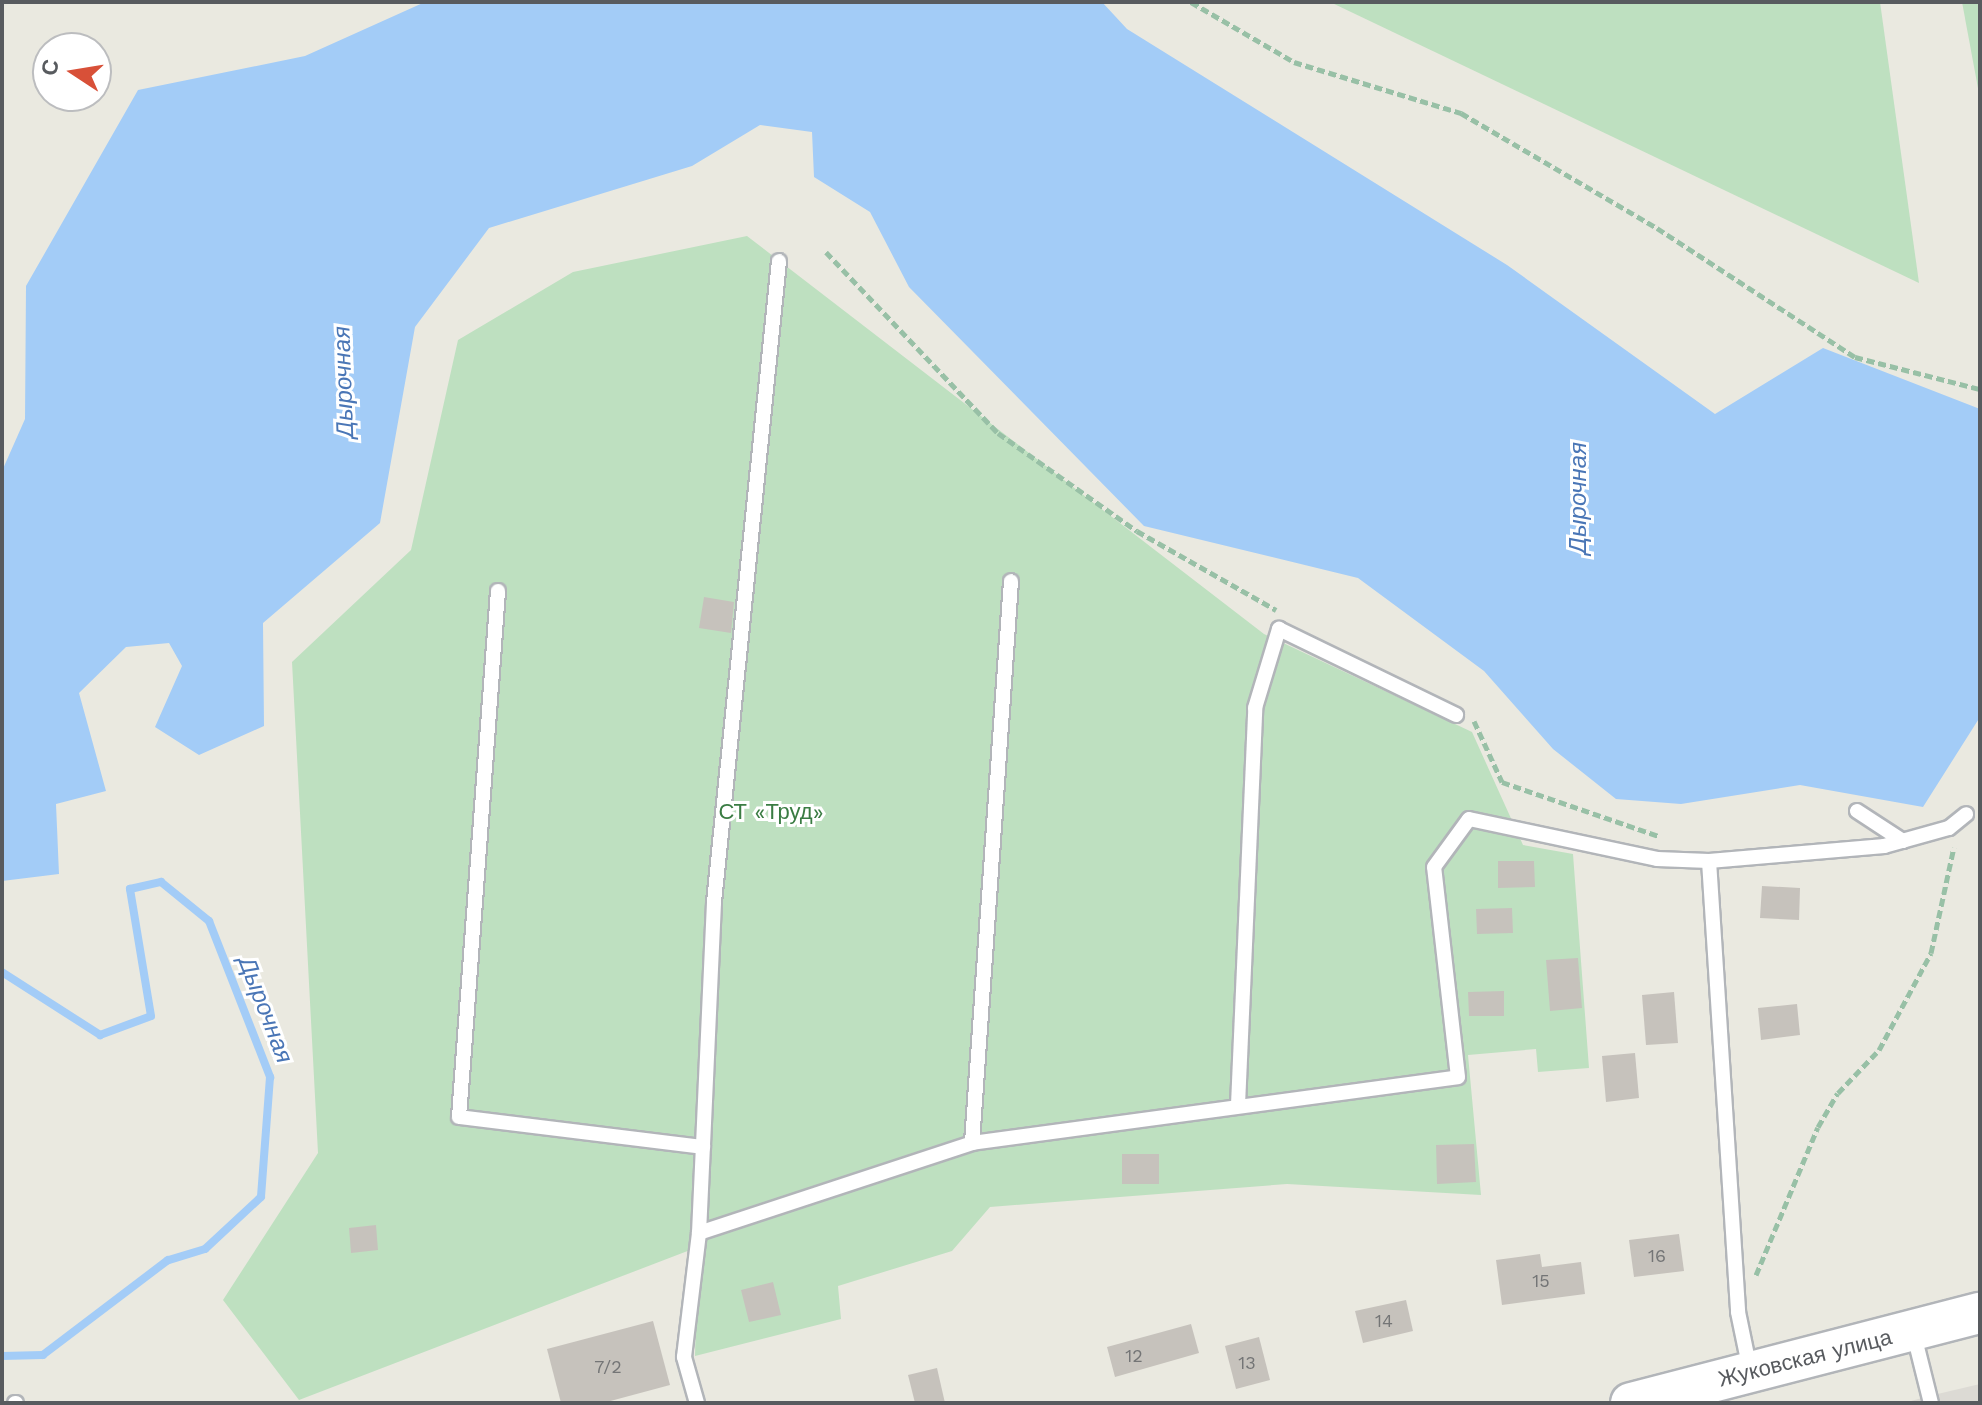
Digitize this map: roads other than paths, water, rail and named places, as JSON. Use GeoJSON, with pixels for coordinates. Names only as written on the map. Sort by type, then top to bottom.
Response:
{"type":"FeatureCollection","features":[{"type":"Feature","properties":{"kind":"main road","name":"Жуковская улица"},"geometry":{"type":"LineString","coordinates":[[1631,1403],[1980,1313]]}},
{"type":"Feature","properties":{"kind":"lane"},"geometry":{"type":"LineString","coordinates":[[697,1403],[684,1357],[699,1233],[714,902],[779,261]]}},
{"type":"Feature","properties":{"kind":"lane"},"geometry":{"type":"LineString","coordinates":[[972,1143],[1011,581]]}},
{"type":"Feature","properties":{"kind":"lane"},"geometry":{"type":"LineString","coordinates":[[498,591],[459,1117],[703,1147]]}},
{"type":"Feature","properties":{"kind":"lane"},"geometry":{"type":"LineString","coordinates":[[1238,1105],[1255,708],[1279,629],[1463,713]]}},
{"type":"Feature","properties":{"kind":"lane"},"geometry":{"type":"LineString","coordinates":[[1857,811],[1903,841]]}},
{"type":"Feature","properties":{"kind":"lane"},"geometry":{"type":"LineString","coordinates":[[699,1233],[972,1143],[1458,1077],[1434,867],[1469,819],[1657,859],[1709,861],[1903,841],[1949,828],[1966,814]]}},
{"type":"Feature","properties":{"kind":"lane"},"geometry":{"type":"LineString","coordinates":[[1709,861],[1738,1312],[1750,1371]]}},
{"type":"Feature","properties":{"kind":"lane"},"geometry":{"type":"LineString","coordinates":[[1913,1331],[1931,1403]]}},
{"type":"Feature","properties":{"kind":"water"},"geometry":{"type":"Polygon","coordinates":[[[425,2],[1102,2],[1127,29],[1507,265],[1715,414],[1823,348],[1980,409],[1980,717],[1923,807],[1800,785],[1681,804],[1616,799],[1553,749],[1484,671],[1358,578],[1144,526],[909,287],[870,212],[814,177],[812,132],[760,125],[692,166],[489,228],[415,327],[380,523],[263,623],[264,726],[199,755],[155,727],[182,666],[169,643],[126,647],[79,693],[106,791],[56,804],[59,874],[2,881],[2,471],[25,419],[26,286],[138,90],[305,56],[425,2]]]}},
{"type":"Feature","properties":{"kind":"waterway","name":"Дырочная"},"geometry":{"type":"LineString","coordinates":[[2,972],[100,1035],[151,1016],[130,889],[161,882],[209,921],[270,1077],[261,1197],[205,1249],[168,1260],[43,1355],[2,1356]]}},
{"type":"Feature","properties":{"kind":"park label","name":"СТ «Труд»"},"geometry":{"type":"Point","coordinates":[771,812]}}]}
